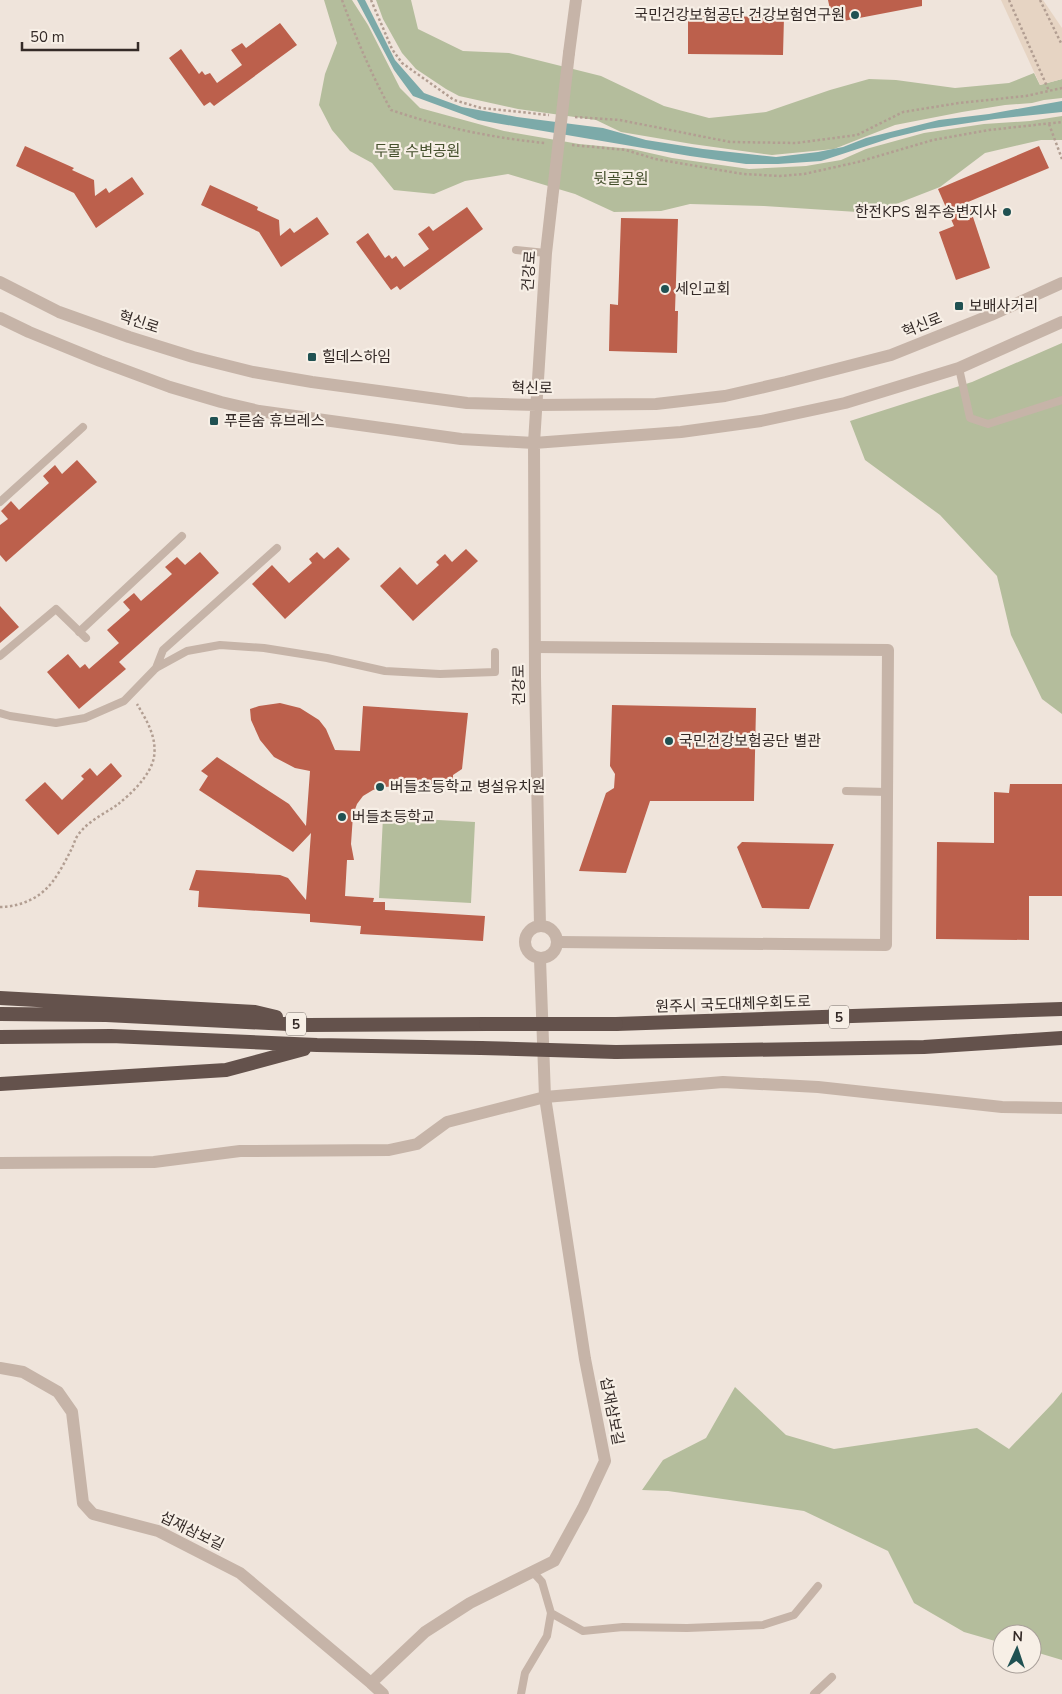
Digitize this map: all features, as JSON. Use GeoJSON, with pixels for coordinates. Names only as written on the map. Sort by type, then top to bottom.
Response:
{"type":"FeatureCollection","features":[{"type":"Feature","properties":{"kind":"highway"},"geometry":{"type":"LineString","coordinates":[[0,998],[255,1012],[308,1025]]}},
{"type":"Feature","properties":{"kind":"highway","name":"원주시 국도대체우회도로"},"geometry":{"type":"LineString","coordinates":[[308,1025],[616,1024],[1062,1009]]}},
{"type":"Feature","properties":{"kind":"highway","name":"5"},"geometry":{"type":"LineString","coordinates":[[0,1014],[106,1015],[308,1025]]}},
{"type":"Feature","properties":{"kind":"highway","name":"5"},"geometry":{"type":"LineString","coordinates":[[0,1037],[111,1036],[317,1046],[616,1052],[924,1047],[1062,1038]]}},
{"type":"Feature","properties":{"kind":"highway"},"geometry":{"type":"LineString","coordinates":[[0,1084],[226,1070],[317,1046]]}},
{"type":"Feature","properties":{"kind":"street","name":"건강로"},"geometry":{"type":"LineString","coordinates":[[540,926],[535,647],[534,443],[546,253],[576,0]]}},
{"type":"Feature","properties":{"kind":"street","name":"혁신로"},"geometry":{"type":"LineString","coordinates":[[0,282],[59,312],[129,337],[193,357],[253,372],[467,403],[537,405],[656,404],[725,396],[786,382],[891,355],[991,315],[1062,283]]}},
{"type":"Feature","properties":{"kind":"street"},"geometry":{"type":"LineString","coordinates":[[0,318],[100,361],[170,386],[259,411],[461,439],[534,443],[681,432],[761,421],[845,403],[959,368],[1062,322]]}},
{"type":"Feature","properties":{"kind":"street"},"geometry":{"type":"LineString","coordinates":[[535,647],[888,650],[886,945],[558,942]]}},
{"type":"Feature","properties":{"kind":"street"},"geometry":{"type":"LineString","coordinates":[[540,926],[545,926],[554,932],[558,942],[554,952],[546,958],[540,959],[535,958],[527,950],[525,940],[530,931],[540,926]]}},
{"type":"Feature","properties":{"kind":"street"},"geometry":{"type":"LineString","coordinates":[[540,959],[545,1097]]}},
{"type":"Feature","properties":{"kind":"street"},"geometry":{"type":"LineString","coordinates":[[0,1163],[154,1162],[240,1151],[389,1150],[417,1144],[447,1122],[545,1097],[723,1082],[818,1087],[1002,1107],[1062,1108]]}},
{"type":"Feature","properties":{"kind":"street","name":"섭재삼보길"},"geometry":{"type":"LineString","coordinates":[[371,1683],[425,1632],[470,1603],[554,1561],[584,1508],[604,1460],[585,1358],[545,1097]]}},
{"type":"Feature","properties":{"kind":"street","name":"섭재삼보길"},"geometry":{"type":"LineString","coordinates":[[0,1368],[23,1372],[58,1392],[72,1412],[83,1503],[93,1514],[158,1531],[240,1573],[382,1694]]}},
{"type":"Feature","properties":{"kind":"lane"},"geometry":{"type":"LineString","coordinates":[[516,250],[546,253]]}},
{"type":"Feature","properties":{"kind":"lane"},"geometry":{"type":"LineString","coordinates":[[959,368],[970,418],[988,424],[1062,400]]}},
{"type":"Feature","properties":{"kind":"lane"},"geometry":{"type":"LineString","coordinates":[[0,502],[83,427]]}},
{"type":"Feature","properties":{"kind":"lane"},"geometry":{"type":"LineString","coordinates":[[79,632],[182,536]]}},
{"type":"Feature","properties":{"kind":"lane"},"geometry":{"type":"LineString","coordinates":[[156,668],[163,650],[277,548]]}},
{"type":"Feature","properties":{"kind":"lane"},"geometry":{"type":"LineString","coordinates":[[0,656],[56,609],[86,638]]}},
{"type":"Feature","properties":{"kind":"lane"},"geometry":{"type":"LineString","coordinates":[[0,713],[56,723],[85,718],[124,701],[156,668],[187,651],[220,645],[264,648],[385,670],[440,674],[495,672],[495,652]]}},
{"type":"Feature","properties":{"kind":"lane"},"geometry":{"type":"LineString","coordinates":[[846,791],[887,792]]}},
{"type":"Feature","properties":{"kind":"lane"},"geometry":{"type":"LineString","coordinates":[[521,1694],[524,1673],[548,1636],[551,1613],[542,1582],[532,1571]]}},
{"type":"Feature","properties":{"kind":"lane"},"geometry":{"type":"LineString","coordinates":[[551,1613],[583,1631],[623,1627],[687,1628],[763,1625],[794,1615],[818,1586]]}},
{"type":"Feature","properties":{"kind":"lane"},"geometry":{"type":"LineString","coordinates":[[814,1694],[832,1678]]}},
{"type":"Feature","properties":{"kind":"lane"},"geometry":{"type":"LineString","coordinates":[[822,1687],[827,1694]]}},
{"type":"Feature","properties":{"kind":"path"},"geometry":{"type":"LineString","coordinates":[[342,0],[364,59],[391,110],[433,123],[505,139],[552,144]]}},
{"type":"Feature","properties":{"kind":"path"},"geometry":{"type":"LineString","coordinates":[[371,0],[392,49],[402,63],[454,100],[481,108],[554,115]]}},
{"type":"Feature","properties":{"kind":"path"},"geometry":{"type":"LineString","coordinates":[[1009,0],[1048,91]]}},
{"type":"Feature","properties":{"kind":"path"},"geometry":{"type":"LineString","coordinates":[[1040,0],[1062,44]]}},
{"type":"Feature","properties":{"kind":"path"},"geometry":{"type":"LineString","coordinates":[[573,117],[620,120],[730,142],[796,143],[857,135],[904,112],[959,103],[1026,96],[1062,88]]}},
{"type":"Feature","properties":{"kind":"path"},"geometry":{"type":"LineString","coordinates":[[570,145],[626,150],[655,159],[743,174],[780,176],[804,174],[942,139],[989,130],[1062,122]]}},
{"type":"Feature","properties":{"kind":"path"},"geometry":{"type":"LineString","coordinates":[[1049,124],[1062,159]]}},
{"type":"Feature","properties":{"kind":"path"},"geometry":{"type":"LineString","coordinates":[[0,907],[12,907],[35,898],[46,889],[59,871],[77,836],[88,824],[119,804],[146,778],[154,759],[154,740],[148,723],[130,695]]}},
{"type":"Feature","properties":{"kind":"green space","name":"두물 수변공원"},"geometry":{"type":"Polygon","coordinates":[[[324,0],[352,0],[368,25],[400,88],[420,108],[504,131],[579,144],[632,149],[672,158],[749,169],[806,166],[841,160],[866,149],[924,133],[984,124],[1030,121],[1062,116],[1062,140],[1041,140],[985,153],[940,187],[873,213],[764,206],[690,204],[661,211],[614,212],[575,194],[508,174],[465,181],[434,194],[394,190],[372,163],[350,151],[332,130],[319,105],[325,74],[337,43],[324,0]]]}},
{"type":"Feature","properties":{"kind":"green space","name":"뒷골공원"},"geometry":{"type":"Polygon","coordinates":[[[376,0],[411,0],[418,29],[463,51],[509,53],[601,76],[664,106],[709,118],[766,112],[869,79],[896,80],[955,88],[1009,83],[1034,73],[1040,85],[1062,79],[1062,98],[1005,105],[895,125],[834,149],[772,155],[692,144],[621,132],[596,120],[518,109],[459,96],[416,69],[402,53],[383,19],[376,0]]]}},
{"type":"Feature","properties":{"kind":"green space"},"geometry":{"type":"Polygon","coordinates":[[[1062,343],[1062,714],[1042,699],[1011,635],[997,576],[940,515],[865,460],[850,421],[972,382],[1062,343]]]}},
{"type":"Feature","properties":{"kind":"green space"},"geometry":{"type":"Polygon","coordinates":[[[383,817],[475,822],[471,903],[379,898],[383,817]]]}},
{"type":"Feature","properties":{"kind":"green space"},"geometry":{"type":"Polygon","coordinates":[[[735,1387],[786,1435],[834,1449],[977,1428],[1009,1449],[1062,1392],[1062,1660],[1042,1654],[1042,1624],[992,1624],[992,1640],[964,1632],[914,1603],[888,1551],[804,1511],[668,1491],[642,1490],[663,1460],[706,1438],[735,1387]]]}},
{"type":"Feature","properties":{"kind":"shaded area"},"geometry":{"type":"Polygon","coordinates":[[[1001,0],[1043,0],[1062,28],[1062,79],[1040,85],[1001,0]]]}},
{"type":"Feature","properties":{"kind":"water"},"geometry":{"type":"Polygon","coordinates":[[[357,0],[365,0],[395,60],[424,93],[462,107],[517,117],[603,128],[646,140],[703,149],[776,157],[843,147],[866,138],[939,120],[989,114],[1062,101],[1062,112],[928,129],[891,138],[821,161],[746,164],[690,156],[478,120],[413,96],[394,70],[357,0]]]}},
{"type":"Feature","properties":{"kind":"building","name":"국민건강보험공단 건강보험연구원"},"geometry":{"type":"Polygon","coordinates":[[[828,0],[922,0],[922,6],[833,23],[828,0]]]}},
{"type":"Feature","properties":{"kind":"building"},"geometry":{"type":"Polygon","coordinates":[[[688,16],[784,17],[783,55],[688,54],[688,16]]]}},
{"type":"Feature","properties":{"kind":"building"},"geometry":{"type":"Polygon","coordinates":[[[280,23],[297,45],[214,106],[210,102],[204,106],[169,58],[181,49],[199,74],[202,71],[205,75],[210,73],[217,83],[242,65],[231,50],[242,43],[246,48],[280,23]]]}},
{"type":"Feature","properties":{"kind":"building"},"geometry":{"type":"Polygon","coordinates":[[[25,146],[74,168],[72,170],[94,180],[95,196],[106,188],[109,193],[132,177],[144,194],[96,228],[74,193],[16,166],[25,146]]]}},
{"type":"Feature","properties":{"kind":"building"},"geometry":{"type":"Polygon","coordinates":[[[1039,146],[1049,168],[968,202],[990,268],[956,280],[939,232],[954,226],[938,189],[1039,146]]]}},
{"type":"Feature","properties":{"kind":"building"},"geometry":{"type":"Polygon","coordinates":[[[210,185],[258,207],[257,210],[279,220],[280,236],[290,228],[294,233],[317,217],[329,234],[281,267],[259,232],[201,205],[210,185]]]}},
{"type":"Feature","properties":{"kind":"building"},"geometry":{"type":"Polygon","coordinates":[[[467,207],[483,229],[400,290],[397,286],[391,290],[356,242],[368,233],[385,258],[389,255],[392,259],[396,256],[404,267],[429,249],[418,234],[429,226],[433,231],[467,207]]]}},
{"type":"Feature","properties":{"kind":"building"},"geometry":{"type":"Polygon","coordinates":[[[621,218],[678,219],[675,311],[678,311],[677,353],[609,351],[610,304],[618,305],[621,218]]]}},
{"type":"Feature","properties":{"kind":"building"},"geometry":{"type":"Polygon","coordinates":[[[77,460],[97,482],[6,562],[0,555],[0,525],[8,519],[1,511],[11,501],[19,510],[49,483],[43,476],[55,465],[62,474],[77,460]]]}},
{"type":"Feature","properties":{"kind":"building"},"geometry":{"type":"Polygon","coordinates":[[[338,547],[350,559],[285,619],[252,584],[272,565],[289,583],[312,563],[309,559],[317,552],[324,559],[338,547]]]}},
{"type":"Feature","properties":{"kind":"building"},"geometry":{"type":"Polygon","coordinates":[[[466,549],[478,561],[413,621],[380,586],[400,567],[417,585],[439,565],[436,562],[445,554],[452,562],[466,549]]]}},
{"type":"Feature","properties":{"kind":"building"},"geometry":{"type":"Polygon","coordinates":[[[200,552],[219,573],[119,662],[126,669],[79,709],[47,672],[68,654],[80,668],[85,664],[89,669],[119,643],[107,630],[130,610],[123,602],[134,593],[141,601],[172,574],[165,567],[177,557],[185,565],[200,552]]]}},
{"type":"Feature","properties":{"kind":"building"},"geometry":{"type":"Polygon","coordinates":[[[0,606],[19,627],[0,643],[0,606]]]}},
{"type":"Feature","properties":{"kind":"building"},"geometry":{"type":"Polygon","coordinates":[[[280,703],[300,708],[319,720],[326,729],[335,750],[360,751],[363,706],[468,713],[462,769],[453,775],[453,784],[382,787],[363,796],[357,804],[353,815],[351,844],[354,860],[347,860],[345,896],[374,898],[373,902],[385,902],[385,910],[485,916],[483,941],[360,934],[361,926],[310,922],[310,914],[198,907],[199,891],[189,890],[196,870],[280,875],[288,878],[306,900],[311,833],[293,852],[199,790],[208,776],[201,771],[217,757],[289,804],[306,826],[310,771],[295,768],[274,757],[260,740],[251,720],[250,709],[280,703]]]}},
{"type":"Feature","properties":{"kind":"building"},"geometry":{"type":"Polygon","coordinates":[[[612,705],[756,708],[754,801],[650,801],[626,873],[579,871],[606,793],[614,788],[615,774],[610,766],[612,705]]]}},
{"type":"Feature","properties":{"kind":"building"},"geometry":{"type":"Polygon","coordinates":[[[111,763],[122,776],[58,835],[25,800],[45,782],[62,800],[84,779],[81,776],[90,768],[97,776],[111,763]]]}},
{"type":"Feature","properties":{"kind":"building"},"geometry":{"type":"Polygon","coordinates":[[[1010,784],[1062,784],[1062,896],[1029,896],[1029,940],[936,939],[937,842],[994,843],[994,792],[1009,793],[1010,784]]]}},
{"type":"Feature","properties":{"kind":"building"},"geometry":{"type":"Polygon","coordinates":[[[742,842],[834,844],[809,909],[762,908],[737,847],[742,842]]]}},
{"type":"Feature","properties":{"kind":"place","name":"국민건강보험공단 건강보험연구원"},"geometry":{"type":"Point","coordinates":[855,15]}},
{"type":"Feature","properties":{"kind":"place","name":"한전KPS 원주송변지사"},"geometry":{"type":"Point","coordinates":[1007,212]}},
{"type":"Feature","properties":{"kind":"place","name":"세인교회"},"geometry":{"type":"Point","coordinates":[665,289]}},
{"type":"Feature","properties":{"kind":"place","name":"보배사거리"},"geometry":{"type":"Point","coordinates":[959,306]}},
{"type":"Feature","properties":{"kind":"place","name":"힐데스하임"},"geometry":{"type":"Point","coordinates":[312,357]}},
{"type":"Feature","properties":{"kind":"place","name":"푸른숨 휴브레스"},"geometry":{"type":"Point","coordinates":[214,421]}},
{"type":"Feature","properties":{"kind":"place","name":"국민건강보험공단 별관"},"geometry":{"type":"Point","coordinates":[669,741]}},
{"type":"Feature","properties":{"kind":"place","name":"버들초등학교 병설유치원"},"geometry":{"type":"Point","coordinates":[380,787]}},
{"type":"Feature","properties":{"kind":"place","name":"버들초등학교"},"geometry":{"type":"Point","coordinates":[342,817]}}]}
